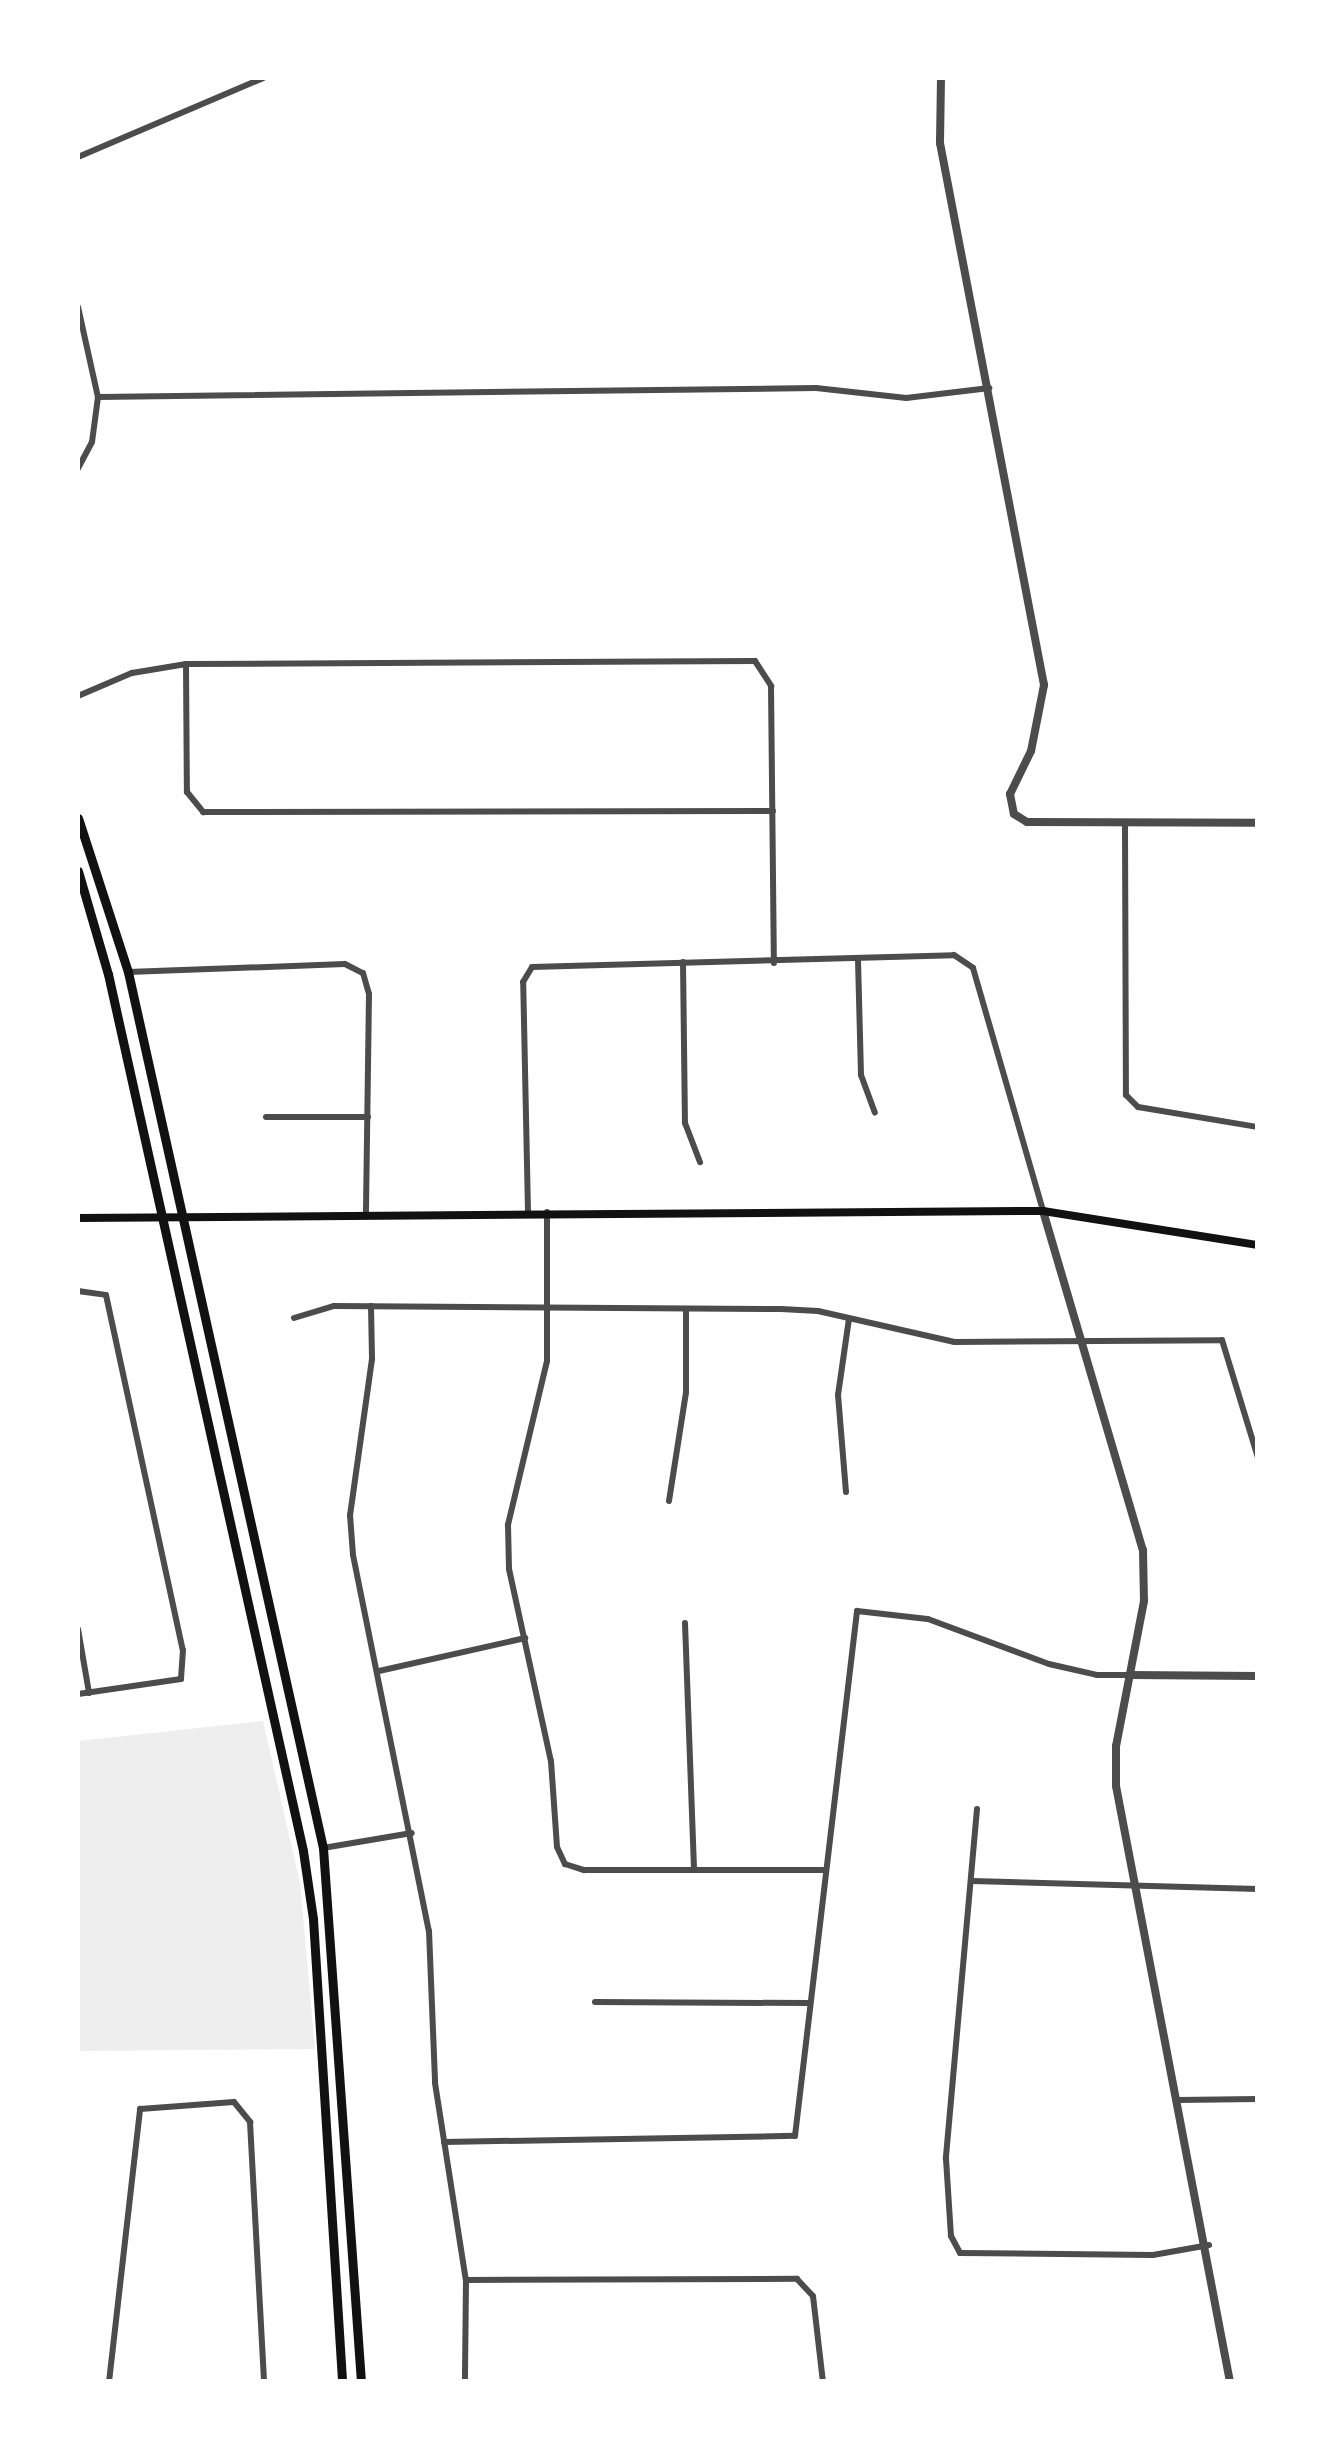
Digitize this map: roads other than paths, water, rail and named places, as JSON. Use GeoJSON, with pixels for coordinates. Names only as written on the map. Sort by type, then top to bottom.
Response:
{"type":"FeatureCollection","features":[{"type":"Feature","properties":{"kind":"main road"},"geometry":{"type":"LineString","coordinates":[[78,818],[128,972],[322,1848],[361,2382]]}},
{"type":"Feature","properties":{"kind":"main road"},"geometry":{"type":"LineString","coordinates":[[78,871],[164,1218],[308,1885],[342,2382]]}},
{"type":"Feature","properties":{"kind":"main road"},"geometry":{"type":"LineString","coordinates":[[78,1218],[547,1211],[1043,1211],[1258,1244]]}},
{"type":"Feature","properties":{"kind":"street"},"geometry":{"type":"LineString","coordinates":[[78,157],[264,78]]}},
{"type":"Feature","properties":{"kind":"street"},"geometry":{"type":"LineString","coordinates":[[941,78],[940,143],[1044,685],[1031,750],[1010,794],[1014,814],[1027,822],[1125,826],[1258,823]]}},
{"type":"Feature","properties":{"kind":"street"},"geometry":{"type":"LineString","coordinates":[[78,307],[98,398],[92,442],[78,468]]}},
{"type":"Feature","properties":{"kind":"street"},"geometry":{"type":"LineString","coordinates":[[98,398],[816,388],[906,398],[990,388]]}},
{"type":"Feature","properties":{"kind":"street"},"geometry":{"type":"LineString","coordinates":[[78,696],[132,673],[186,664],[743,658],[764,667],[772,686],[774,962]]}},
{"type":"Feature","properties":{"kind":"street"},"geometry":{"type":"LineString","coordinates":[[186,664],[187,792],[192,806],[214,815],[773,811]]}},
{"type":"Feature","properties":{"kind":"street"},"geometry":{"type":"LineString","coordinates":[[1125,826],[1126,1095],[1138,1107],[1258,1127]]}},
{"type":"Feature","properties":{"kind":"street"},"geometry":{"type":"LineString","coordinates":[[528,1212],[523,982],[532,968],[954,955],[970,960],[1043,1211],[1085,1339],[1143,1550],[1144,1601],[1116,1786],[1209,2244],[1230,2382]]}},
{"type":"Feature","properties":{"kind":"street"},"geometry":{"type":"LineString","coordinates":[[858,960],[861,1074],[875,1113]]}},
{"type":"Feature","properties":{"kind":"street"},"geometry":{"type":"LineString","coordinates":[[682,962],[686,1122],[700,1162]]}},
{"type":"Feature","properties":{"kind":"street"},"geometry":{"type":"LineString","coordinates":[[128,972],[354,966],[369,994],[366,1215]]}},
{"type":"Feature","properties":{"kind":"street"},"geometry":{"type":"LineString","coordinates":[[266,1116],[368,1117]]}},
{"type":"Feature","properties":{"kind":"street"},"geometry":{"type":"LineString","coordinates":[[547,1211],[546,1361],[508,1525],[509,1569],[552,1761],[557,1847],[565,1864],[584,1870],[826,1870]]}},
{"type":"Feature","properties":{"kind":"street"},"geometry":{"type":"LineString","coordinates":[[78,1291],[106,1296],[183,1650],[181,1679],[78,1694]]}},
{"type":"Feature","properties":{"kind":"street"},"geometry":{"type":"LineString","coordinates":[[294,1318],[334,1306],[818,1311],[954,1342],[1222,1340],[1258,1458]]}},
{"type":"Feature","properties":{"kind":"street"},"geometry":{"type":"LineString","coordinates":[[371,1306],[372,1359],[350,1515],[430,1932],[435,2083],[466,2280],[466,2382]]}},
{"type":"Feature","properties":{"kind":"street"},"geometry":{"type":"LineString","coordinates":[[669,1501],[686,1392],[686,1309]]}},
{"type":"Feature","properties":{"kind":"street"},"geometry":{"type":"LineString","coordinates":[[846,1492],[838,1394],[849,1319]]}},
{"type":"Feature","properties":{"kind":"street"},"geometry":{"type":"LineString","coordinates":[[444,2142],[795,2136],[856,1612],[928,1619],[1049,1664],[1096,1676],[1258,1676]]}},
{"type":"Feature","properties":{"kind":"street"},"geometry":{"type":"LineString","coordinates":[[685,1623],[694,1868]]}},
{"type":"Feature","properties":{"kind":"street"},"geometry":{"type":"LineString","coordinates":[[78,1629],[90,1692]]}},
{"type":"Feature","properties":{"kind":"street"},"geometry":{"type":"LineString","coordinates":[[379,1671],[526,1638]]}},
{"type":"Feature","properties":{"kind":"street"},"geometry":{"type":"LineString","coordinates":[[977,1809],[946,2159],[951,2236],[960,2253],[1153,2255],[1209,2244]]}},
{"type":"Feature","properties":{"kind":"street"},"geometry":{"type":"LineString","coordinates":[[322,1848],[412,1833]]}},
{"type":"Feature","properties":{"kind":"street"},"geometry":{"type":"LineString","coordinates":[[972,1881],[1136,1889],[1258,1888]]}},
{"type":"Feature","properties":{"kind":"street"},"geometry":{"type":"LineString","coordinates":[[595,2002],[809,2003]]}},
{"type":"Feature","properties":{"kind":"street"},"geometry":{"type":"LineString","coordinates":[[1178,2100],[1258,2099]]}},
{"type":"Feature","properties":{"kind":"street"},"geometry":{"type":"LineString","coordinates":[[108,2382],[140,2109],[234,2102],[245,2109],[264,2382]]}},
{"type":"Feature","properties":{"kind":"street"},"geometry":{"type":"LineString","coordinates":[[466,2280],[807,2284],[823,2382]]}}]}
